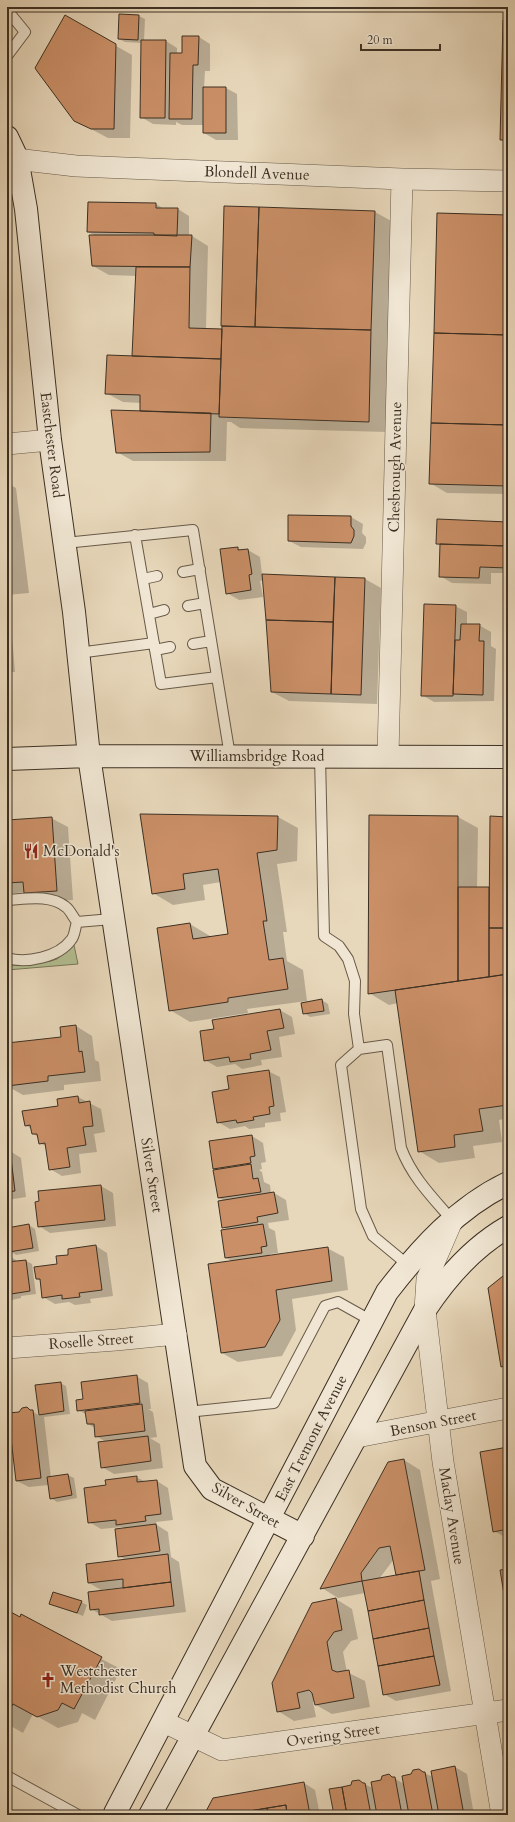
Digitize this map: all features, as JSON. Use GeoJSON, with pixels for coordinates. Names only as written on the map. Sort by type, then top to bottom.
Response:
{"type":"FeatureCollection","features":[{"type":"Feature","properties":{"kind":"main road","name":"Eastchester Road"},"geometry":{"type":"LineString","coordinates":[[7,137],[26,209],[50,440],[78,653],[89,756]]}},
{"type":"Feature","properties":{"kind":"main road","name":"Williamsbridge Road"},"geometry":{"type":"LineString","coordinates":[[7,759],[89,756],[508,757]]}},
{"type":"Feature","properties":{"kind":"main road","name":"Silver Street"},"geometry":{"type":"LineString","coordinates":[[89,756],[112,919],[195,1466],[212,1489],[303,1536]]}},
{"type":"Feature","properties":{"kind":"main road","name":"East Tremont Avenue"},"geometry":{"type":"LineString","coordinates":[[116,1815],[115,1813],[270,1520],[387,1292],[408,1265],[452,1220],[491,1191],[508,1183]]}},
{"type":"Feature","properties":{"kind":"main road"},"geometry":{"type":"LineString","coordinates":[[150,1815],[425,1310],[439,1289],[471,1255],[508,1227]]}},
{"type":"Feature","properties":{"kind":"street","name":"Blondell Avenue"},"geometry":{"type":"LineString","coordinates":[[12,158],[76,166],[402,179],[508,181]]}},
{"type":"Feature","properties":{"kind":"street","name":"Chesbrough Avenue"},"geometry":{"type":"LineString","coordinates":[[388,756],[402,179]]}},
{"type":"Feature","properties":{"kind":"street"},"geometry":{"type":"LineString","coordinates":[[7,444],[50,440]]}},
{"type":"Feature","properties":{"kind":"street","name":"Maclay Avenue"},"geometry":{"type":"LineString","coordinates":[[452,1220],[427,1279],[425,1310],[443,1462],[502,1815]]}},
{"type":"Feature","properties":{"kind":"street","name":"Roselle Street"},"geometry":{"type":"LineString","coordinates":[[7,1348],[176,1334]]}},
{"type":"Feature","properties":{"kind":"street","name":"Benson Street"},"geometry":{"type":"LineString","coordinates":[[357,1437],[508,1408]]}},
{"type":"Feature","properties":{"kind":"street","name":"Overing Street"},"geometry":{"type":"LineString","coordinates":[[164,1722],[222,1750],[508,1710]]}},
{"type":"Feature","properties":{"kind":"lane"},"geometry":{"type":"LineString","coordinates":[[7,10],[25,32],[7,56]]}},
{"type":"Feature","properties":{"kind":"lane"},"geometry":{"type":"LineString","coordinates":[[64,543],[193,530],[230,756]]}},
{"type":"Feature","properties":{"kind":"lane"},"geometry":{"type":"LineString","coordinates":[[135,535],[160,684],[217,677]]}},
{"type":"Feature","properties":{"kind":"lane"},"geometry":{"type":"LineString","coordinates":[[183,572],[200,569]]}},
{"type":"Feature","properties":{"kind":"lane"},"geometry":{"type":"LineString","coordinates":[[143,579],[157,576]]}},
{"type":"Feature","properties":{"kind":"lane"},"geometry":{"type":"LineString","coordinates":[[188,606],[205,603]]}},
{"type":"Feature","properties":{"kind":"lane"},"geometry":{"type":"LineString","coordinates":[[149,614],[164,610]]}},
{"type":"Feature","properties":{"kind":"lane"},"geometry":{"type":"LineString","coordinates":[[194,644],[211,642]]}},
{"type":"Feature","properties":{"kind":"lane"},"geometry":{"type":"LineString","coordinates":[[78,653],[170,647]]}},
{"type":"Feature","properties":{"kind":"lane"},"geometry":{"type":"LineString","coordinates":[[320,756],[324,936],[339,946],[348,959],[355,981],[354,1014],[359,1049]]}},
{"type":"Feature","properties":{"kind":"lane"},"geometry":{"type":"LineString","coordinates":[[7,900],[42,898],[51,900],[67,907],[77,922]]}},
{"type":"Feature","properties":{"kind":"lane"},"geometry":{"type":"LineString","coordinates":[[77,922],[112,919]]}},
{"type":"Feature","properties":{"kind":"lane"},"geometry":{"type":"LineString","coordinates":[[7,958],[14,960],[46,957],[62,950],[72,939],[77,922]]}},
{"type":"Feature","properties":{"kind":"lane"},"geometry":{"type":"LineString","coordinates":[[408,1265],[373,1236],[361,1208],[341,1065],[359,1049],[387,1045],[401,1148],[415,1177],[452,1220]]}},
{"type":"Feature","properties":{"kind":"lane"},"geometry":{"type":"LineString","coordinates":[[187,1412],[274,1403],[325,1306],[338,1302],[372,1320]]}},
{"type":"Feature","properties":{"kind":"lane"},"geometry":{"type":"LineString","coordinates":[[7,1776],[78,1815]]}},
{"type":"Feature","properties":{"kind":"green space"},"geometry":{"type":"Polygon","coordinates":[[[74,945],[78,964],[7,970],[7,964],[51,961],[57,959],[74,945]]]}},
{"type":"Feature","properties":{"kind":"building"},"geometry":{"type":"Polygon","coordinates":[[[119,14],[139,15],[138,40],[118,39],[119,14]]]}},
{"type":"Feature","properties":{"kind":"building"},"geometry":{"type":"Polygon","coordinates":[[[65,15],[116,44],[114,129],[91,129],[74,121],[35,68],[65,15]]]}},
{"type":"Feature","properties":{"kind":"building"},"geometry":{"type":"Polygon","coordinates":[[[503,20],[508,20],[508,140],[500,140],[503,20]]]}},
{"type":"Feature","properties":{"kind":"building"},"geometry":{"type":"Polygon","coordinates":[[[182,36],[199,36],[198,65],[193,65],[192,119],[169,119],[170,53],[182,53],[182,36]]]}},
{"type":"Feature","properties":{"kind":"building"},"geometry":{"type":"Polygon","coordinates":[[[141,40],[166,40],[165,118],[140,118],[141,40]]]}},
{"type":"Feature","properties":{"kind":"building"},"geometry":{"type":"Polygon","coordinates":[[[203,87],[226,87],[226,133],[203,133],[203,87]]]}},
{"type":"Feature","properties":{"kind":"building"},"geometry":{"type":"Polygon","coordinates":[[[88,202],[156,203],[156,208],[178,208],[177,236],[154,235],[154,233],[87,232],[88,202]]]}},
{"type":"Feature","properties":{"kind":"building"},"geometry":{"type":"Polygon","coordinates":[[[224,206],[259,207],[255,327],[221,326],[224,206]]]}},
{"type":"Feature","properties":{"kind":"building"},"geometry":{"type":"Polygon","coordinates":[[[259,207],[375,211],[371,330],[255,327],[259,207]]]}},
{"type":"Feature","properties":{"kind":"building"},"geometry":{"type":"Polygon","coordinates":[[[437,213],[508,215],[508,335],[434,333],[437,213]]]}},
{"type":"Feature","properties":{"kind":"building"},"geometry":{"type":"Polygon","coordinates":[[[89,235],[192,235],[190,267],[92,266],[89,235]]]}},
{"type":"Feature","properties":{"kind":"building"},"geometry":{"type":"Polygon","coordinates":[[[136,267],[190,267],[189,328],[222,329],[221,359],[132,356],[136,267]]]}},
{"type":"Feature","properties":{"kind":"building"},"geometry":{"type":"Polygon","coordinates":[[[222,326],[371,330],[369,422],[219,417],[222,326]]]}},
{"type":"Feature","properties":{"kind":"building"},"geometry":{"type":"Polygon","coordinates":[[[434,333],[508,335],[508,425],[431,423],[434,333]]]}},
{"type":"Feature","properties":{"kind":"building"},"geometry":{"type":"Polygon","coordinates":[[[107,355],[221,359],[219,414],[140,411],[140,395],[105,394],[107,355]]]}},
{"type":"Feature","properties":{"kind":"building"},"geometry":{"type":"Polygon","coordinates":[[[111,410],[211,413],[210,452],[116,453],[111,410]]]}},
{"type":"Feature","properties":{"kind":"building"},"geometry":{"type":"Polygon","coordinates":[[[431,423],[508,425],[508,486],[429,484],[431,423]]]}},
{"type":"Feature","properties":{"kind":"building"},"geometry":{"type":"Polygon","coordinates":[[[288,515],[351,516],[351,526],[354,530],[354,536],[351,543],[288,541],[288,515]]]}},
{"type":"Feature","properties":{"kind":"building"},"geometry":{"type":"Polygon","coordinates":[[[437,519],[508,522],[508,546],[436,544],[437,519]]]}},
{"type":"Feature","properties":{"kind":"building"},"geometry":{"type":"Polygon","coordinates":[[[440,544],[508,546],[508,568],[480,567],[479,578],[439,577],[440,544]]]}},
{"type":"Feature","properties":{"kind":"building"},"geometry":{"type":"Polygon","coordinates":[[[238,547],[238,550],[248,549],[252,574],[249,575],[251,590],[226,594],[220,549],[238,547]]]}},
{"type":"Feature","properties":{"kind":"building"},"geometry":{"type":"Polygon","coordinates":[[[7,561],[10,582],[7,583],[7,561]]]}},
{"type":"Feature","properties":{"kind":"building"},"geometry":{"type":"Polygon","coordinates":[[[262,574],[335,577],[333,622],[266,620],[262,574]]]}},
{"type":"Feature","properties":{"kind":"building"},"geometry":{"type":"Polygon","coordinates":[[[335,577],[365,578],[361,695],[331,694],[335,577]]]}},
{"type":"Feature","properties":{"kind":"building"},"geometry":{"type":"Polygon","coordinates":[[[424,604],[456,605],[453,696],[421,696],[424,604]]]}},
{"type":"Feature","properties":{"kind":"building"},"geometry":{"type":"Polygon","coordinates":[[[266,620],[333,622],[331,694],[271,692],[266,620]]]}},
{"type":"Feature","properties":{"kind":"building"},"geometry":{"type":"Polygon","coordinates":[[[461,624],[480,624],[479,641],[484,641],[483,695],[453,694],[455,640],[460,640],[461,624]]]}},
{"type":"Feature","properties":{"kind":"building"},"geometry":{"type":"Polygon","coordinates":[[[7,634],[9,669],[7,669],[7,634]]]}},
{"type":"Feature","properties":{"kind":"building"},"geometry":{"type":"Polygon","coordinates":[[[140,814],[278,816],[277,850],[257,853],[267,921],[263,921],[269,960],[283,958],[288,989],[228,998],[228,1002],[169,1011],[157,928],[190,923],[193,939],[228,934],[218,869],[183,874],[185,889],[152,894],[140,814]]]}},
{"type":"Feature","properties":{"kind":"building"},"geometry":{"type":"Polygon","coordinates":[[[369,815],[458,816],[458,981],[368,994],[369,815]]]}},
{"type":"Feature","properties":{"kind":"building"},"geometry":{"type":"Polygon","coordinates":[[[490,816],[508,817],[508,928],[489,928],[490,816]]]}},
{"type":"Feature","properties":{"kind":"building","name":"McDonald's"},"geometry":{"type":"Polygon","coordinates":[[[52,817],[57,891],[24,893],[23,882],[7,883],[7,820],[52,817]]]}},
{"type":"Feature","properties":{"kind":"building"},"geometry":{"type":"Polygon","coordinates":[[[458,887],[489,887],[489,977],[458,981],[458,887]]]}},
{"type":"Feature","properties":{"kind":"building"},"geometry":{"type":"Polygon","coordinates":[[[489,928],[508,928],[508,974],[489,977],[489,928]]]}},
{"type":"Feature","properties":{"kind":"building"},"geometry":{"type":"Polygon","coordinates":[[[508,974],[508,1105],[479,1109],[483,1131],[454,1135],[455,1147],[418,1152],[395,990],[508,974]]]}},
{"type":"Feature","properties":{"kind":"building"},"geometry":{"type":"Polygon","coordinates":[[[322,999],[324,1011],[303,1014],[301,1003],[322,999]]]}},
{"type":"Feature","properties":{"kind":"building"},"geometry":{"type":"Polygon","coordinates":[[[280,1009],[284,1028],[267,1031],[271,1050],[250,1054],[251,1059],[230,1062],[229,1057],[204,1061],[200,1031],[214,1029],[212,1020],[280,1009]]]}},
{"type":"Feature","properties":{"kind":"building"},"geometry":{"type":"Polygon","coordinates":[[[76,1025],[79,1052],[82,1051],[85,1072],[48,1076],[48,1081],[7,1086],[7,1043],[61,1037],[60,1027],[76,1025]]]}},
{"type":"Feature","properties":{"kind":"building"},"geometry":{"type":"Polygon","coordinates":[[[269,1070],[274,1106],[269,1107],[270,1114],[253,1117],[254,1120],[237,1123],[236,1120],[217,1123],[212,1092],[229,1089],[227,1076],[269,1070]]]}},
{"type":"Feature","properties":{"kind":"building"},"geometry":{"type":"Polygon","coordinates":[[[78,1096],[79,1103],[90,1101],[93,1126],[83,1127],[86,1145],[67,1148],[70,1167],[49,1170],[45,1143],[39,1144],[37,1134],[32,1134],[30,1125],[25,1126],[22,1111],[58,1106],[57,1099],[78,1096]]]}},
{"type":"Feature","properties":{"kind":"building"},"geometry":{"type":"Polygon","coordinates":[[[252,1135],[255,1156],[250,1157],[251,1163],[213,1169],[209,1141],[252,1135]]]}},
{"type":"Feature","properties":{"kind":"building"},"geometry":{"type":"Polygon","coordinates":[[[7,1150],[10,1150],[15,1191],[7,1192],[7,1150]]]}},
{"type":"Feature","properties":{"kind":"building"},"geometry":{"type":"Polygon","coordinates":[[[251,1164],[253,1179],[258,1178],[261,1192],[218,1198],[213,1170],[251,1164]]]}},
{"type":"Feature","properties":{"kind":"building"},"geometry":{"type":"Polygon","coordinates":[[[101,1185],[105,1220],[38,1227],[35,1202],[39,1201],[38,1191],[101,1185]]]}},
{"type":"Feature","properties":{"kind":"building"},"geometry":{"type":"Polygon","coordinates":[[[274,1192],[278,1213],[257,1217],[258,1222],[222,1228],[218,1201],[274,1192]]]}},
{"type":"Feature","properties":{"kind":"building"},"geometry":{"type":"Polygon","coordinates":[[[29,1224],[33,1248],[9,1252],[7,1228],[29,1224]]]}},
{"type":"Feature","properties":{"kind":"building"},"geometry":{"type":"Polygon","coordinates":[[[263,1224],[267,1246],[261,1247],[262,1253],[225,1258],[221,1230],[263,1224]]]}},
{"type":"Feature","properties":{"kind":"building"},"geometry":{"type":"Polygon","coordinates":[[[96,1245],[102,1290],[79,1293],[80,1297],[62,1299],[62,1295],[42,1298],[40,1279],[36,1279],[34,1267],[57,1264],[56,1256],[68,1255],[68,1249],[96,1245]]]}},
{"type":"Feature","properties":{"kind":"building"},"geometry":{"type":"Polygon","coordinates":[[[328,1247],[332,1281],[276,1290],[280,1320],[265,1347],[221,1353],[208,1264],[328,1247]]]}},
{"type":"Feature","properties":{"kind":"building"},"geometry":{"type":"Polygon","coordinates":[[[26,1260],[30,1291],[11,1294],[7,1262],[26,1260]]]}},
{"type":"Feature","properties":{"kind":"building"},"geometry":{"type":"Polygon","coordinates":[[[7,1270],[10,1292],[7,1292],[7,1270]]]}},
{"type":"Feature","properties":{"kind":"building"},"geometry":{"type":"Polygon","coordinates":[[[508,1272],[508,1365],[501,1367],[488,1288],[508,1272]]]}},
{"type":"Feature","properties":{"kind":"building"},"geometry":{"type":"Polygon","coordinates":[[[137,1375],[140,1403],[77,1411],[76,1400],[83,1399],[81,1382],[137,1375]]]}},
{"type":"Feature","properties":{"kind":"building"},"geometry":{"type":"Polygon","coordinates":[[[61,1382],[64,1411],[39,1415],[35,1385],[61,1382]]]}},
{"type":"Feature","properties":{"kind":"building"},"geometry":{"type":"Polygon","coordinates":[[[142,1404],[145,1431],[95,1437],[94,1424],[87,1424],[85,1411],[142,1404]]]}},
{"type":"Feature","properties":{"kind":"building"},"geometry":{"type":"Polygon","coordinates":[[[27,1407],[30,1410],[33,1410],[41,1478],[16,1481],[8,1413],[19,1412],[22,1408],[27,1407]]]}},
{"type":"Feature","properties":{"kind":"building"},"geometry":{"type":"Polygon","coordinates":[[[148,1436],[151,1461],[101,1468],[98,1442],[148,1436]]]}},
{"type":"Feature","properties":{"kind":"building"},"geometry":{"type":"Polygon","coordinates":[[[508,1447],[508,1529],[493,1532],[480,1452],[508,1447]]]}},
{"type":"Feature","properties":{"kind":"building"},"geometry":{"type":"Polygon","coordinates":[[[404,1459],[425,1570],[396,1575],[390,1546],[379,1548],[361,1573],[362,1581],[320,1589],[388,1462],[404,1459]]]}},
{"type":"Feature","properties":{"kind":"building"},"geometry":{"type":"Polygon","coordinates":[[[68,1474],[72,1495],[50,1499],[47,1477],[68,1474]]]}},
{"type":"Feature","properties":{"kind":"building"},"geometry":{"type":"Polygon","coordinates":[[[137,1476],[137,1482],[157,1480],[161,1514],[145,1516],[146,1521],[116,1525],[116,1520],[88,1523],[84,1488],[106,1485],[105,1480],[137,1476]]]}},
{"type":"Feature","properties":{"kind":"building"},"geometry":{"type":"Polygon","coordinates":[[[156,1524],[160,1551],[118,1557],[115,1529],[156,1524]]]}},
{"type":"Feature","properties":{"kind":"building"},"geometry":{"type":"Polygon","coordinates":[[[168,1554],[171,1582],[123,1588],[123,1579],[88,1583],[86,1564],[168,1554]]]}},
{"type":"Feature","properties":{"kind":"building"},"geometry":{"type":"Polygon","coordinates":[[[508,1569],[508,1619],[500,1570],[508,1569]]]}},
{"type":"Feature","properties":{"kind":"building"},"geometry":{"type":"Polygon","coordinates":[[[419,1571],[424,1600],[368,1611],[362,1581],[419,1571]]]}},
{"type":"Feature","properties":{"kind":"building"},"geometry":{"type":"Polygon","coordinates":[[[171,1582],[174,1606],[99,1615],[99,1609],[90,1610],[88,1592],[171,1582]]]}},
{"type":"Feature","properties":{"kind":"building"},"geometry":{"type":"Polygon","coordinates":[[[53,1592],[82,1601],[77,1613],[49,1604],[53,1592]]]}},
{"type":"Feature","properties":{"kind":"building"},"geometry":{"type":"Polygon","coordinates":[[[336,1598],[342,1630],[334,1632],[327,1642],[332,1670],[337,1672],[349,1670],[354,1698],[315,1705],[312,1693],[309,1690],[297,1693],[300,1708],[277,1712],[272,1683],[312,1603],[336,1598]]]}},
{"type":"Feature","properties":{"kind":"building"},"geometry":{"type":"Polygon","coordinates":[[[424,1600],[429,1628],[373,1639],[368,1611],[424,1600]]]}},
{"type":"Feature","properties":{"kind":"building","name":"Westchester Methodist Church"},"geometry":{"type":"Polygon","coordinates":[[[7,1610],[20,1617],[21,1614],[102,1657],[74,1709],[62,1703],[58,1710],[37,1717],[13,1704],[7,1715],[7,1610]]]}},
{"type":"Feature","properties":{"kind":"building"},"geometry":{"type":"Polygon","coordinates":[[[429,1628],[434,1656],[378,1666],[373,1639],[429,1628]]]}},
{"type":"Feature","properties":{"kind":"building"},"geometry":{"type":"Polygon","coordinates":[[[434,1656],[440,1685],[383,1695],[378,1666],[434,1656]]]}},
{"type":"Feature","properties":{"kind":"building"},"geometry":{"type":"Polygon","coordinates":[[[455,1766],[464,1815],[439,1815],[431,1771],[455,1766]]]}},
{"type":"Feature","properties":{"kind":"building"},"geometry":{"type":"Polygon","coordinates":[[[419,1769],[425,1772],[433,1815],[409,1815],[402,1776],[411,1774],[413,1770],[419,1769]]]}},
{"type":"Feature","properties":{"kind":"building"},"geometry":{"type":"Polygon","coordinates":[[[389,1774],[392,1777],[395,1777],[402,1815],[377,1815],[371,1782],[381,1780],[382,1776],[389,1774]]]}},
{"type":"Feature","properties":{"kind":"building"},"geometry":{"type":"Polygon","coordinates":[[[359,1780],[365,1783],[371,1815],[347,1815],[342,1787],[351,1785],[352,1781],[359,1780]]]}},
{"type":"Feature","properties":{"kind":"building"},"geometry":{"type":"Polygon","coordinates":[[[304,1782],[310,1815],[287,1815],[286,1805],[226,1815],[204,1815],[213,1798],[304,1782]]]}},
{"type":"Feature","properties":{"kind":"building"},"geometry":{"type":"Polygon","coordinates":[[[342,1787],[347,1815],[334,1815],[329,1789],[342,1787]]]}},
{"type":"Feature","properties":{"kind":"building"},"geometry":{"type":"Polygon","coordinates":[[[286,1805],[287,1815],[268,1815],[267,1808],[286,1805]]]}},
{"type":"Feature","properties":{"kind":"building"},"geometry":{"type":"Polygon","coordinates":[[[267,1808],[268,1815],[226,1815],[267,1808]]]}},
{"type":"Feature","properties":{"kind":"place","name":"McDonald's"},"geometry":{"type":"Point","coordinates":[31,851]}},
{"type":"Feature","properties":{"kind":"place","name":"Westchester Methodist Church"},"geometry":{"type":"Point","coordinates":[48,1680]}}]}
